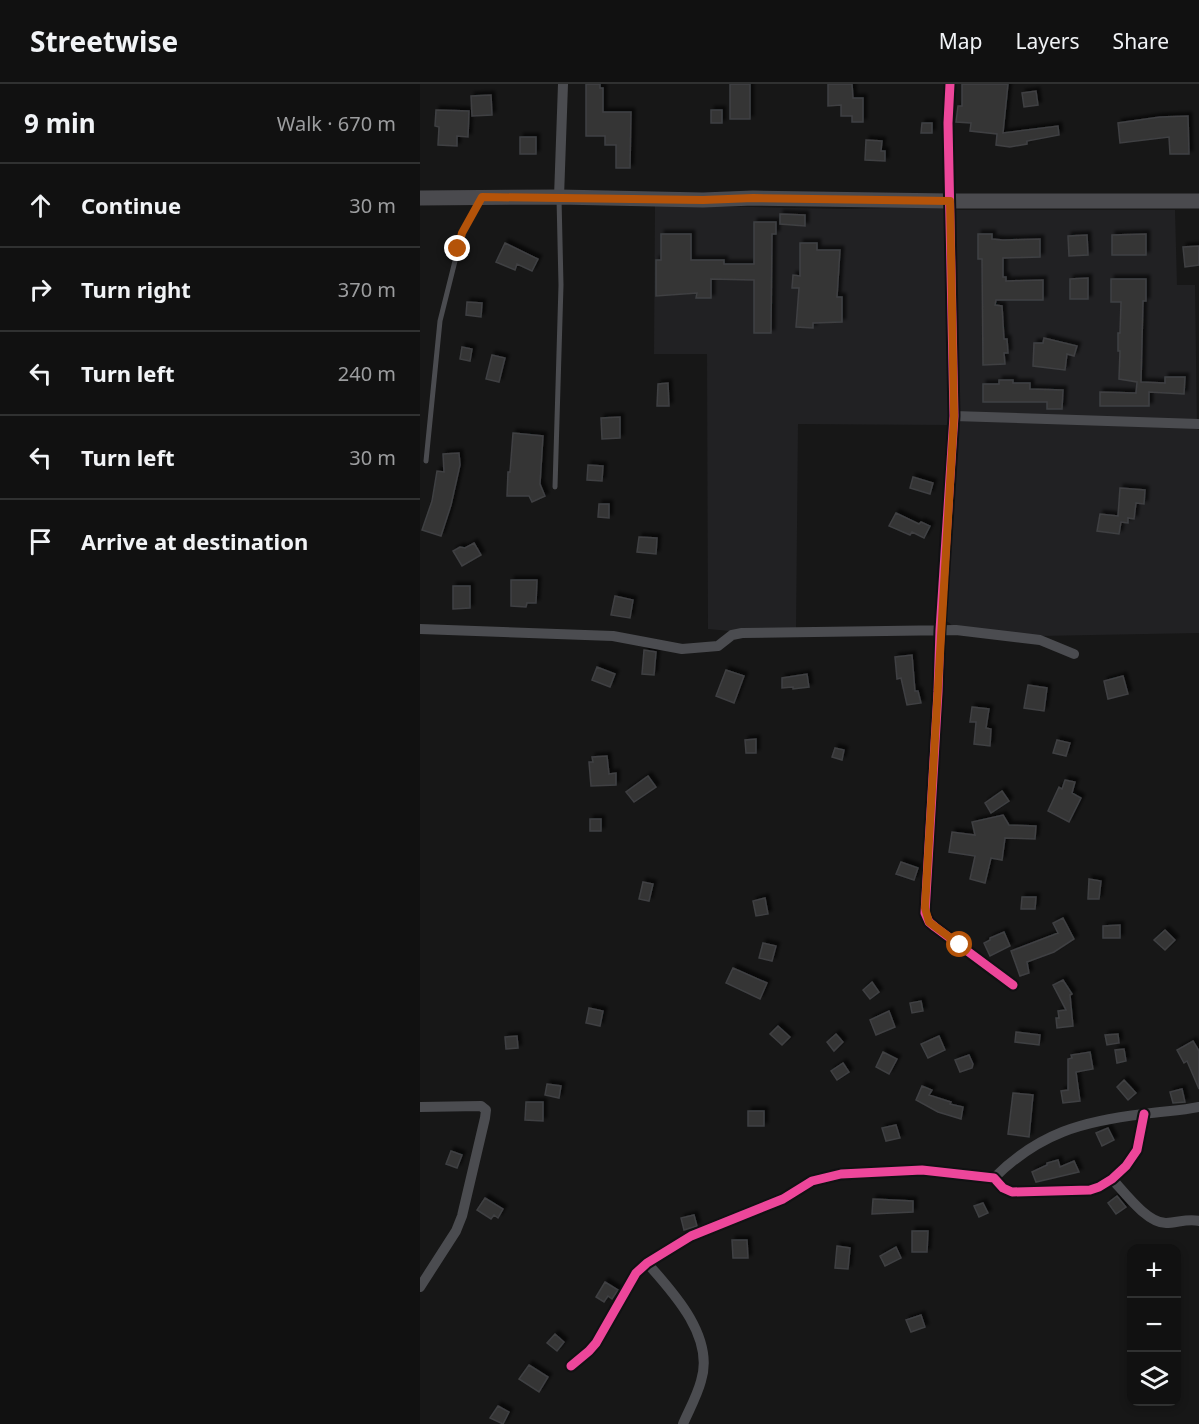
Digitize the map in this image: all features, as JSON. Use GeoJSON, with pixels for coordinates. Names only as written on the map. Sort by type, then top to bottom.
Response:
{"type":"FeatureCollection","features":[{"type":"Feature","properties":{"kind":"main road"},"geometry":{"type":"LineString","coordinates":[[420,198],[1199,201]]}},
{"type":"Feature","properties":{"kind":"street"},"geometry":{"type":"LineString","coordinates":[[559,197],[563,84]]}},
{"type":"Feature","properties":{"kind":"street"},"geometry":{"type":"LineString","coordinates":[[950,84],[948,123],[954,416],[925,913],[929,922],[935,927],[1013,985]]}},
{"type":"Feature","properties":{"kind":"street"},"geometry":{"type":"LineString","coordinates":[[954,416],[1199,424]]}},
{"type":"Feature","properties":{"kind":"street"},"geometry":{"type":"LineString","coordinates":[[420,628],[613,636],[682,649],[705,649],[718,646],[732,635],[742,633],[956,630],[1040,640],[1074,654]]}},
{"type":"Feature","properties":{"kind":"street"},"geometry":{"type":"LineString","coordinates":[[420,1107],[481,1106],[486,1110],[462,1216],[456,1231],[420,1287]]}},
{"type":"Feature","properties":{"kind":"street"},"geometry":{"type":"LineString","coordinates":[[994,1178],[1007,1164],[1036,1143],[1096,1120],[1199,1107]]}},
{"type":"Feature","properties":{"kind":"street"},"geometry":{"type":"LineString","coordinates":[[571,1366],[596,1343],[636,1273],[647,1263],[691,1236],[783,1199],[812,1181],[841,1174],[922,1170],[994,1178],[1003,1188],[1012,1192],[1090,1190],[1112,1179],[1126,1166],[1137,1150],[1144,1113]]}},
{"type":"Feature","properties":{"kind":"street"},"geometry":{"type":"LineString","coordinates":[[1112,1179],[1154,1220],[1164,1223],[1199,1221]]}},
{"type":"Feature","properties":{"kind":"street"},"geometry":{"type":"LineString","coordinates":[[647,1263],[679,1299],[690,1317],[699,1342],[703,1360],[702,1380],[683,1424]]}},
{"type":"Feature","properties":{"kind":"lane"},"geometry":{"type":"LineString","coordinates":[[426,461],[440,321],[462,233],[482,197]]}},
{"type":"Feature","properties":{"kind":"lane"},"geometry":{"type":"LineString","coordinates":[[555,487],[561,285],[559,197]]}},
{"type":"Feature","properties":{"kind":"shaded area"},"geometry":{"type":"Polygon","coordinates":[[[655,205],[843,209],[938,207],[959,210],[1175,210],[1177,285],[1195,285],[1197,429],[1199,430],[1199,633],[1040,636],[954,627],[943,618],[949,425],[798,424],[796,631],[741,632],[708,629],[707,354],[654,354],[655,205]]]}},
{"type":"Feature","properties":{"kind":"building"},"geometry":{"type":"Polygon","coordinates":[[[586,84],[600,84],[600,88],[603,88],[603,112],[631,112],[630,168],[616,168],[616,145],[605,145],[605,136],[586,136],[586,84]]]}},
{"type":"Feature","properties":{"kind":"building"},"geometry":{"type":"Polygon","coordinates":[[[730,84],[750,84],[750,119],[730,119],[730,84]]]}},
{"type":"Feature","properties":{"kind":"building"},"geometry":{"type":"Polygon","coordinates":[[[828,84],[852,84],[853,98],[863,98],[863,122],[852,122],[852,116],[841,116],[841,105],[828,106],[828,84]]]}},
{"type":"Feature","properties":{"kind":"building"},"geometry":{"type":"Polygon","coordinates":[[[962,84],[1008,84],[1003,133],[1058,126],[1059,135],[1010,147],[996,145],[997,134],[970,131],[971,123],[956,122],[958,106],[962,106],[962,84]]]}},
{"type":"Feature","properties":{"kind":"building"},"geometry":{"type":"Polygon","coordinates":[[[1036,91],[1038,105],[1024,107],[1022,93],[1036,91]]]}},
{"type":"Feature","properties":{"kind":"building"},"geometry":{"type":"Polygon","coordinates":[[[491,95],[492,115],[472,116],[471,96],[491,95]]]}},
{"type":"Feature","properties":{"kind":"building"},"geometry":{"type":"Polygon","coordinates":[[[436,110],[469,111],[468,137],[457,136],[457,146],[438,145],[439,127],[435,126],[436,110]]]}},
{"type":"Feature","properties":{"kind":"building"},"geometry":{"type":"Polygon","coordinates":[[[711,110],[722,110],[722,123],[711,123],[711,110]]]}},
{"type":"Feature","properties":{"kind":"building"},"geometry":{"type":"Polygon","coordinates":[[[1188,116],[1189,154],[1170,154],[1169,137],[1120,143],[1118,123],[1188,116]]]}},
{"type":"Feature","properties":{"kind":"building"},"geometry":{"type":"Polygon","coordinates":[[[922,123],[932,123],[932,133],[921,133],[922,123]]]}},
{"type":"Feature","properties":{"kind":"building"},"geometry":{"type":"Polygon","coordinates":[[[520,137],[536,137],[536,154],[520,154],[520,137]]]}},
{"type":"Feature","properties":{"kind":"building"},"geometry":{"type":"Polygon","coordinates":[[[866,140],[882,141],[881,151],[885,151],[885,161],[865,160],[866,140]]]}},
{"type":"Feature","properties":{"kind":"building"},"geometry":{"type":"Polygon","coordinates":[[[780,214],[805,215],[805,226],[780,224],[780,214]]]}},
{"type":"Feature","properties":{"kind":"building"},"geometry":{"type":"Polygon","coordinates":[[[754,222],[776,222],[776,234],[772,234],[771,333],[754,333],[754,280],[711,279],[711,298],[696,298],[697,293],[656,296],[656,260],[661,260],[661,234],[691,234],[691,260],[724,260],[724,264],[754,264],[754,222]]]}},
{"type":"Feature","properties":{"kind":"building"},"geometry":{"type":"Polygon","coordinates":[[[978,234],[992,234],[992,239],[1003,240],[1040,239],[1040,257],[1003,258],[1003,277],[1006,277],[1006,281],[1043,280],[1043,300],[996,300],[995,305],[1002,306],[1004,339],[1007,339],[1008,353],[1004,353],[1005,364],[983,365],[982,259],[978,259],[978,234]]]}},
{"type":"Feature","properties":{"kind":"building"},"geometry":{"type":"Polygon","coordinates":[[[1146,234],[1146,255],[1112,255],[1112,235],[1146,234]]]}},
{"type":"Feature","properties":{"kind":"building"},"geometry":{"type":"Polygon","coordinates":[[[1087,235],[1088,255],[1069,256],[1068,236],[1087,235]]]}},
{"type":"Feature","properties":{"kind":"building"},"geometry":{"type":"Polygon","coordinates":[[[505,243],[538,259],[532,271],[517,264],[515,270],[496,262],[505,243]]]}},
{"type":"Feature","properties":{"kind":"building"},"geometry":{"type":"Polygon","coordinates":[[[800,243],[817,243],[817,250],[840,250],[837,297],[842,297],[842,322],[813,323],[813,328],[796,327],[799,288],[792,288],[793,275],[800,276],[800,243]]]}},
{"type":"Feature","properties":{"kind":"building"},"geometry":{"type":"Polygon","coordinates":[[[1199,246],[1199,265],[1185,267],[1183,247],[1199,246]]]}},
{"type":"Feature","properties":{"kind":"building"},"geometry":{"type":"Polygon","coordinates":[[[1088,278],[1088,299],[1070,299],[1070,279],[1088,278]]]}},
{"type":"Feature","properties":{"kind":"building"},"geometry":{"type":"Polygon","coordinates":[[[1111,279],[1146,279],[1146,301],[1143,301],[1141,382],[1165,383],[1165,377],[1185,377],[1184,394],[1149,392],[1149,406],[1100,406],[1100,392],[1136,393],[1137,382],[1119,379],[1118,333],[1120,333],[1121,302],[1111,302],[1111,279]]]}},
{"type":"Feature","properties":{"kind":"building"},"geometry":{"type":"Polygon","coordinates":[[[467,302],[482,303],[481,317],[466,315],[467,302]]]}},
{"type":"Feature","properties":{"kind":"building"},"geometry":{"type":"Polygon","coordinates":[[[1044,338],[1077,346],[1074,356],[1067,354],[1065,370],[1033,366],[1034,343],[1043,343],[1044,338]]]}},
{"type":"Feature","properties":{"kind":"building"},"geometry":{"type":"Polygon","coordinates":[[[462,347],[472,349],[470,361],[460,359],[462,347]]]}},
{"type":"Feature","properties":{"kind":"building"},"geometry":{"type":"Polygon","coordinates":[[[492,355],[505,358],[499,382],[486,379],[492,355]]]}},
{"type":"Feature","properties":{"kind":"building"},"geometry":{"type":"Polygon","coordinates":[[[999,380],[1030,383],[1030,389],[1063,390],[1062,409],[1047,409],[1047,402],[983,402],[983,384],[999,384],[999,380]]]}},
{"type":"Feature","properties":{"kind":"building"},"geometry":{"type":"Polygon","coordinates":[[[668,383],[669,406],[657,406],[658,384],[668,383]]]}},
{"type":"Feature","properties":{"kind":"building"},"geometry":{"type":"Polygon","coordinates":[[[620,417],[620,438],[602,439],[601,418],[620,417]]]}},
{"type":"Feature","properties":{"kind":"building"},"geometry":{"type":"Polygon","coordinates":[[[513,433],[543,436],[540,484],[545,496],[532,502],[529,496],[507,496],[513,433]]]}},
{"type":"Feature","properties":{"kind":"building"},"geometry":{"type":"Polygon","coordinates":[[[459,453],[460,465],[441,536],[422,530],[432,501],[437,471],[444,472],[443,454],[459,453]]]}},
{"type":"Feature","properties":{"kind":"building"},"geometry":{"type":"Polygon","coordinates":[[[588,465],[603,466],[602,481],[587,480],[588,465]]]}},
{"type":"Feature","properties":{"kind":"building"},"geometry":{"type":"Polygon","coordinates":[[[913,477],[933,483],[930,494],[910,488],[913,477]]]}},
{"type":"Feature","properties":{"kind":"building"},"geometry":{"type":"Polygon","coordinates":[[[1120,488],[1145,490],[1144,504],[1136,503],[1134,519],[1128,518],[1128,523],[1121,522],[1119,534],[1097,531],[1100,514],[1118,516],[1120,488]]]}},
{"type":"Feature","properties":{"kind":"building"},"geometry":{"type":"Polygon","coordinates":[[[599,504],[609,504],[609,518],[598,517],[599,504]]]}},
{"type":"Feature","properties":{"kind":"building"},"geometry":{"type":"Polygon","coordinates":[[[896,513],[919,524],[921,522],[930,526],[924,538],[889,526],[896,513]]]}},
{"type":"Feature","properties":{"kind":"building"},"geometry":{"type":"Polygon","coordinates":[[[639,537],[657,538],[656,554],[637,552],[639,537]]]}},
{"type":"Feature","properties":{"kind":"building"},"geometry":{"type":"Polygon","coordinates":[[[474,543],[481,555],[462,566],[453,551],[474,543]]]}},
{"type":"Feature","properties":{"kind":"building"},"geometry":{"type":"Polygon","coordinates":[[[511,580],[537,580],[536,603],[527,603],[526,607],[511,606],[511,580]]]}},
{"type":"Feature","properties":{"kind":"building"},"geometry":{"type":"Polygon","coordinates":[[[453,586],[470,586],[470,608],[453,609],[453,586]]]}},
{"type":"Feature","properties":{"kind":"building"},"geometry":{"type":"Polygon","coordinates":[[[615,596],[633,600],[630,618],[611,615],[615,596]]]}},
{"type":"Feature","properties":{"kind":"building"},"geometry":{"type":"Polygon","coordinates":[[[644,650],[656,652],[654,675],[642,674],[644,650]]]}},
{"type":"Feature","properties":{"kind":"building"},"geometry":{"type":"Polygon","coordinates":[[[912,655],[915,691],[918,691],[921,703],[907,705],[901,678],[897,679],[895,657],[912,655]]]}},
{"type":"Feature","properties":{"kind":"building"},"geometry":{"type":"Polygon","coordinates":[[[597,667],[615,674],[610,687],[592,680],[597,667]]]}},
{"type":"Feature","properties":{"kind":"building"},"geometry":{"type":"Polygon","coordinates":[[[726,670],[744,676],[734,703],[716,696],[726,670]]]}},
{"type":"Feature","properties":{"kind":"building"},"geometry":{"type":"Polygon","coordinates":[[[807,674],[809,687],[782,688],[782,678],[807,674]]]}},
{"type":"Feature","properties":{"kind":"building"},"geometry":{"type":"Polygon","coordinates":[[[1123,676],[1128,694],[1108,699],[1104,681],[1123,676]]]}},
{"type":"Feature","properties":{"kind":"building"},"geometry":{"type":"Polygon","coordinates":[[[1028,685],[1047,688],[1044,711],[1024,708],[1028,685]]]}},
{"type":"Feature","properties":{"kind":"building"},"geometry":{"type":"Polygon","coordinates":[[[972,707],[989,709],[986,728],[991,729],[990,746],[974,744],[976,722],[970,722],[972,707]]]}},
{"type":"Feature","properties":{"kind":"building"},"geometry":{"type":"Polygon","coordinates":[[[756,739],[756,753],[746,753],[745,740],[756,739]]]}},
{"type":"Feature","properties":{"kind":"building"},"geometry":{"type":"Polygon","coordinates":[[[1057,740],[1070,743],[1066,756],[1053,753],[1057,740]]]}},
{"type":"Feature","properties":{"kind":"building"},"geometry":{"type":"Polygon","coordinates":[[[835,748],[844,750],[842,760],[832,757],[835,748]]]}},
{"type":"Feature","properties":{"kind":"building"},"geometry":{"type":"Polygon","coordinates":[[[607,756],[609,774],[616,773],[616,785],[591,786],[589,762],[593,762],[592,757],[607,756]]]}},
{"type":"Feature","properties":{"kind":"building"},"geometry":{"type":"Polygon","coordinates":[[[648,776],[656,787],[634,802],[626,792],[648,776]]]}},
{"type":"Feature","properties":{"kind":"building"},"geometry":{"type":"Polygon","coordinates":[[[1065,780],[1075,782],[1072,793],[1081,798],[1069,822],[1048,811],[1059,787],[1062,789],[1065,780]]]}},
{"type":"Feature","properties":{"kind":"building"},"geometry":{"type":"Polygon","coordinates":[[[1002,791],[1009,801],[991,813],[985,803],[1002,791]]]}},
{"type":"Feature","properties":{"kind":"building"},"geometry":{"type":"Polygon","coordinates":[[[1003,815],[1009,825],[1036,826],[1035,839],[1005,838],[1002,860],[991,858],[985,883],[970,879],[975,856],[949,852],[952,832],[975,835],[972,822],[1003,815]]]}},
{"type":"Feature","properties":{"kind":"building"},"geometry":{"type":"Polygon","coordinates":[[[590,819],[601,819],[601,831],[590,831],[590,819]]]}},
{"type":"Feature","properties":{"kind":"building"},"geometry":{"type":"Polygon","coordinates":[[[901,862],[918,868],[914,880],[896,874],[901,862]]]}},
{"type":"Feature","properties":{"kind":"building"},"geometry":{"type":"Polygon","coordinates":[[[1089,879],[1101,881],[1099,899],[1088,899],[1089,879]]]}},
{"type":"Feature","properties":{"kind":"building"},"geometry":{"type":"Polygon","coordinates":[[[643,882],[653,884],[649,901],[639,899],[643,882]]]}},
{"type":"Feature","properties":{"kind":"building"},"geometry":{"type":"Polygon","coordinates":[[[1022,897],[1036,897],[1035,909],[1021,909],[1022,897]]]}},
{"type":"Feature","properties":{"kind":"building"},"geometry":{"type":"Polygon","coordinates":[[[765,898],[768,914],[756,916],[753,901],[765,898]]]}},
{"type":"Feature","properties":{"kind":"building"},"geometry":{"type":"Polygon","coordinates":[[[1063,918],[1074,939],[1054,952],[1027,962],[1029,973],[1020,976],[1011,951],[1058,933],[1053,923],[1063,918]]]}},
{"type":"Feature","properties":{"kind":"building"},"geometry":{"type":"Polygon","coordinates":[[[1120,925],[1120,938],[1103,938],[1103,926],[1120,925]]]}},
{"type":"Feature","properties":{"kind":"building"},"geometry":{"type":"Polygon","coordinates":[[[1165,930],[1175,940],[1165,950],[1154,940],[1165,930]]]}},
{"type":"Feature","properties":{"kind":"building"},"geometry":{"type":"Polygon","coordinates":[[[1004,932],[1010,946],[990,956],[984,943],[1004,932]]]}},
{"type":"Feature","properties":{"kind":"building"},"geometry":{"type":"Polygon","coordinates":[[[763,943],[776,946],[772,961],[759,958],[763,943]]]}},
{"type":"Feature","properties":{"kind":"building"},"geometry":{"type":"Polygon","coordinates":[[[733,968],[767,983],[760,999],[726,983],[733,968]]]}},
{"type":"Feature","properties":{"kind":"building"},"geometry":{"type":"Polygon","coordinates":[[[1063,980],[1072,994],[1070,995],[1073,1026],[1057,1028],[1058,1011],[1066,1010],[1053,985],[1063,980]]]}},
{"type":"Feature","properties":{"kind":"building"},"geometry":{"type":"Polygon","coordinates":[[[872,982],[879,992],[870,999],[863,990],[872,982]]]}},
{"type":"Feature","properties":{"kind":"building"},"geometry":{"type":"Polygon","coordinates":[[[921,1001],[923,1011],[912,1013],[910,1003],[921,1001]]]}},
{"type":"Feature","properties":{"kind":"building"},"geometry":{"type":"Polygon","coordinates":[[[589,1008],[603,1011],[600,1026],[586,1023],[589,1008]]]}},
{"type":"Feature","properties":{"kind":"building"},"geometry":{"type":"Polygon","coordinates":[[[889,1011],[895,1027],[876,1035],[870,1020],[889,1011]]]}},
{"type":"Feature","properties":{"kind":"building"},"geometry":{"type":"Polygon","coordinates":[[[778,1026],[790,1037],[782,1045],[770,1034],[778,1026]]]}},
{"type":"Feature","properties":{"kind":"building"},"geometry":{"type":"Polygon","coordinates":[[[1016,1032],[1040,1035],[1039,1045],[1015,1042],[1016,1032]]]}},
{"type":"Feature","properties":{"kind":"building"},"geometry":{"type":"Polygon","coordinates":[[[836,1034],[843,1042],[834,1051],[827,1042],[836,1034]]]}},
{"type":"Feature","properties":{"kind":"building"},"geometry":{"type":"Polygon","coordinates":[[[1118,1034],[1119,1043],[1107,1045],[1105,1035],[1118,1034]]]}},
{"type":"Feature","properties":{"kind":"building"},"geometry":{"type":"Polygon","coordinates":[[[517,1036],[518,1048],[506,1049],[505,1037],[517,1036]]]}},
{"type":"Feature","properties":{"kind":"building"},"geometry":{"type":"Polygon","coordinates":[[[939,1036],[945,1050],[928,1058],[921,1044],[939,1036]]]}},
{"type":"Feature","properties":{"kind":"building"},"geometry":{"type":"Polygon","coordinates":[[[1193,1041],[1199,1051],[1199,1089],[1187,1061],[1184,1063],[1177,1050],[1193,1041]]]}},
{"type":"Feature","properties":{"kind":"building"},"geometry":{"type":"Polygon","coordinates":[[[1124,1049],[1126,1061],[1117,1063],[1115,1050],[1124,1049]]]}},
{"type":"Feature","properties":{"kind":"building"},"geometry":{"type":"Polygon","coordinates":[[[883,1052],[897,1059],[889,1074],[876,1067],[883,1052]]]}},
{"type":"Feature","properties":{"kind":"building"},"geometry":{"type":"Polygon","coordinates":[[[1090,1052],[1093,1069],[1076,1072],[1080,1101],[1063,1103],[1061,1091],[1068,1090],[1068,1059],[1072,1058],[1071,1055],[1090,1052]]]}},
{"type":"Feature","properties":{"kind":"building"},"geometry":{"type":"Polygon","coordinates":[[[969,1055],[973,1064],[972,1068],[960,1072],[955,1060],[969,1055]]]}},
{"type":"Feature","properties":{"kind":"building"},"geometry":{"type":"Polygon","coordinates":[[[843,1063],[849,1072],[837,1080],[831,1071],[843,1063]]]}},
{"type":"Feature","properties":{"kind":"building"},"geometry":{"type":"Polygon","coordinates":[[[1124,1080],[1136,1093],[1128,1100],[1117,1087],[1124,1080]]]}},
{"type":"Feature","properties":{"kind":"building"},"geometry":{"type":"Polygon","coordinates":[[[547,1084],[561,1086],[559,1098],[545,1095],[547,1084]]]}},
{"type":"Feature","properties":{"kind":"building"},"geometry":{"type":"Polygon","coordinates":[[[922,1086],[932,1090],[929,1095],[963,1107],[961,1119],[938,1112],[916,1100],[922,1086]]]}},
{"type":"Feature","properties":{"kind":"building"},"geometry":{"type":"Polygon","coordinates":[[[1182,1089],[1185,1102],[1173,1103],[1170,1092],[1182,1089]]]}},
{"type":"Feature","properties":{"kind":"building"},"geometry":{"type":"Polygon","coordinates":[[[1013,1093],[1033,1095],[1029,1137],[1008,1134],[1013,1093]]]}},
{"type":"Feature","properties":{"kind":"building"},"geometry":{"type":"Polygon","coordinates":[[[526,1102],[543,1102],[543,1121],[525,1120],[526,1102]]]}},
{"type":"Feature","properties":{"kind":"building"},"geometry":{"type":"Polygon","coordinates":[[[748,1111],[764,1111],[764,1126],[748,1126],[748,1111]]]}},
{"type":"Feature","properties":{"kind":"building"},"geometry":{"type":"Polygon","coordinates":[[[896,1125],[900,1138],[886,1141],[882,1128],[896,1125]]]}},
{"type":"Feature","properties":{"kind":"building"},"geometry":{"type":"Polygon","coordinates":[[[1108,1128],[1114,1140],[1102,1146],[1096,1133],[1108,1128]]]}},
{"type":"Feature","properties":{"kind":"building"},"geometry":{"type":"Polygon","coordinates":[[[451,1151],[462,1155],[457,1168],[446,1164],[451,1151]]]}},
{"type":"Feature","properties":{"kind":"building"},"geometry":{"type":"Polygon","coordinates":[[[1058,1160],[1060,1167],[1074,1161],[1079,1172],[1036,1182],[1032,1172],[1047,1163],[1058,1160]]]}},
{"type":"Feature","properties":{"kind":"building"},"geometry":{"type":"Polygon","coordinates":[[[1117,1196],[1126,1207],[1116,1214],[1108,1203],[1117,1196]]]}},
{"type":"Feature","properties":{"kind":"building"},"geometry":{"type":"Polygon","coordinates":[[[485,1198],[503,1209],[498,1218],[494,1215],[491,1219],[477,1210],[485,1198]]]}},
{"type":"Feature","properties":{"kind":"building"},"geometry":{"type":"Polygon","coordinates":[[[873,1199],[913,1201],[913,1212],[872,1214],[873,1199]]]}},
{"type":"Feature","properties":{"kind":"building"},"geometry":{"type":"Polygon","coordinates":[[[983,1203],[988,1213],[979,1217],[974,1206],[983,1203]]]}},
{"type":"Feature","properties":{"kind":"building"},"geometry":{"type":"Polygon","coordinates":[[[694,1215],[697,1226],[684,1230],[681,1218],[694,1215]]]}},
{"type":"Feature","properties":{"kind":"building"},"geometry":{"type":"Polygon","coordinates":[[[912,1231],[928,1231],[927,1252],[912,1252],[912,1231]]]}},
{"type":"Feature","properties":{"kind":"building"},"geometry":{"type":"Polygon","coordinates":[[[732,1240],[747,1240],[748,1258],[733,1258],[732,1240]]]}},
{"type":"Feature","properties":{"kind":"building"},"geometry":{"type":"Polygon","coordinates":[[[837,1246],[850,1248],[848,1269],[835,1268],[837,1246]]]}},
{"type":"Feature","properties":{"kind":"building"},"geometry":{"type":"Polygon","coordinates":[[[896,1247],[901,1258],[885,1266],[880,1256],[896,1247]]]}},
{"type":"Feature","properties":{"kind":"building"},"geometry":{"type":"Polygon","coordinates":[[[605,1282],[618,1290],[612,1299],[608,1296],[604,1302],[596,1297],[605,1282]]]}},
{"type":"Feature","properties":{"kind":"building"},"geometry":{"type":"Polygon","coordinates":[[[921,1315],[925,1327],[911,1332],[906,1320],[921,1315]]]}},
{"type":"Feature","properties":{"kind":"building"},"geometry":{"type":"Polygon","coordinates":[[[555,1334],[564,1342],[557,1351],[547,1343],[555,1334]]]}},
{"type":"Feature","properties":{"kind":"building"},"geometry":{"type":"Polygon","coordinates":[[[529,1365],[548,1377],[539,1392],[519,1379],[529,1365]]]}},
{"type":"Feature","properties":{"kind":"building"},"geometry":{"type":"Polygon","coordinates":[[[498,1406],[509,1412],[503,1424],[490,1418],[498,1406]]]}},
{"type":"Feature","properties":{"kind":"cycle path"},"geometry":{"type":"LineString","coordinates":[[950,84],[948,123],[954,416],[925,913],[929,922],[935,927],[1013,985]]}},
{"type":"Feature","properties":{"kind":"cycle path"},"geometry":{"type":"LineString","coordinates":[[571,1366],[596,1343],[636,1273],[647,1263],[691,1236],[783,1199],[812,1181],[841,1174],[922,1170],[994,1178],[1003,1188],[1012,1192],[1090,1190],[1112,1179],[1126,1166],[1137,1150],[1144,1114]]}},
{"type":"Feature","properties":{"kind":"route"},"geometry":{"type":"LineString","coordinates":[[458,249],[462,233],[482,197],[950,201],[954,416],[925,913],[929,922],[960,945]]}}]}
